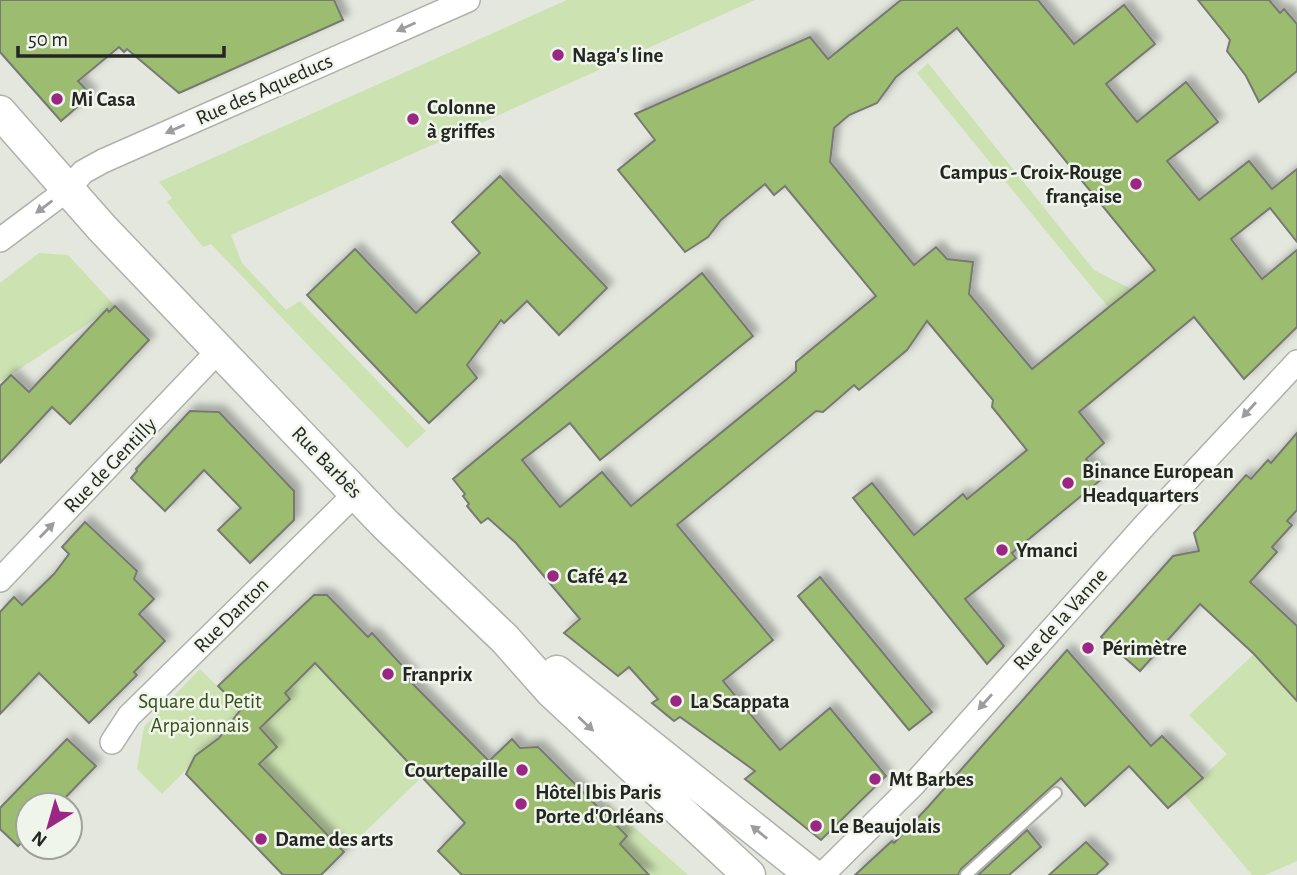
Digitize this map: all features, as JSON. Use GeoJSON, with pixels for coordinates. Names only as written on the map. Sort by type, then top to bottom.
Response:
{"type":"FeatureCollection","features":[{"type":"Feature","properties":{"kind":"main road","name":"Rue Barbès"},"geometry":{"type":"LineString","coordinates":[[0,112],[67,190],[453,592],[505,639],[551,691],[749,875]]}},
{"type":"Feature","properties":{"kind":"main road","name":"Rue Barbès"},"geometry":{"type":"LineString","coordinates":[[505,639],[565,677],[812,875]]}},
{"type":"Feature","properties":{"kind":"street","name":"Rue des Aqueducs"},"geometry":{"type":"LineString","coordinates":[[0,240],[67,190],[83,172],[130,148],[468,0]]}},
{"type":"Feature","properties":{"kind":"street","name":"Rue de Gentilly"},"geometry":{"type":"LineString","coordinates":[[0,580],[219,350]]}},
{"type":"Feature","properties":{"kind":"street","name":"Rue de la Vanne"},"geometry":{"type":"LineString","coordinates":[[822,875],[913,785],[1154,514],[1297,362]]}},
{"type":"Feature","properties":{"kind":"street","name":"Rue Danton"},"geometry":{"type":"LineString","coordinates":[[111,742],[129,716],[356,493]]}},
{"type":"Feature","properties":{"kind":"lane"},"geometry":{"type":"LineString","coordinates":[[966,875],[1056,793]]}},
{"type":"Feature","properties":{"kind":"green space"},"geometry":{"type":"Polygon","coordinates":[[[567,0],[755,0],[231,235],[242,263],[286,310],[300,301],[426,431],[407,448],[211,244],[203,247],[167,202],[172,198],[159,182],[567,0]]]}},
{"type":"Feature","properties":{"kind":"green space"},"geometry":{"type":"Polygon","coordinates":[[[928,63],[1094,270],[1131,289],[1108,307],[917,73],[928,63]]]}},
{"type":"Feature","properties":{"kind":"green space"},"geometry":{"type":"Polygon","coordinates":[[[39,253],[68,255],[115,306],[0,382],[0,283],[39,253]]]}},
{"type":"Feature","properties":{"kind":"green space"},"geometry":{"type":"Polygon","coordinates":[[[1254,654],[1297,700],[1297,861],[1265,875],[1252,875],[1184,794],[1227,754],[1189,715],[1254,654]]]}},
{"type":"Feature","properties":{"kind":"green space"},"geometry":{"type":"Polygon","coordinates":[[[315,663],[423,776],[344,852],[258,766],[277,747],[260,728],[290,699],[285,693],[315,663]]]}},
{"type":"Feature","properties":{"kind":"green space","name":"Square du Petit Arpajonnais"},"geometry":{"type":"Polygon","coordinates":[[[200,669],[244,713],[235,717],[218,737],[197,754],[194,762],[162,794],[137,769],[144,727],[200,669]]]}},
{"type":"Feature","properties":{"kind":"green space"},"geometry":{"type":"Polygon","coordinates":[[[608,804],[688,875],[649,875],[617,847],[627,836],[602,811],[608,804]]]}},
{"type":"Feature","properties":{"kind":"building"},"geometry":{"type":"Polygon","coordinates":[[[0,0],[334,0],[343,20],[179,93],[127,49],[124,52],[119,47],[78,81],[91,95],[61,121],[0,52],[0,0]]]}},
{"type":"Feature","properties":{"kind":"building"},"geometry":{"type":"Polygon","coordinates":[[[901,0],[1038,0],[1074,44],[1124,5],[1155,44],[1106,84],[1137,122],[1186,82],[1218,122],[1167,161],[1199,200],[1249,161],[1272,189],[1297,169],[1297,242],[1270,208],[1231,239],[1262,279],[1297,250],[1297,327],[1244,379],[1194,317],[1079,412],[1104,443],[1086,459],[1103,478],[1012,553],[1016,558],[965,599],[1004,646],[987,664],[853,498],[872,483],[914,535],[963,494],[967,499],[1027,450],[992,407],[993,400],[927,321],[907,350],[859,390],[854,385],[823,412],[816,411],[677,525],[773,640],[723,681],[780,750],[830,708],[886,776],[821,840],[745,779],[755,771],[680,717],[674,721],[652,703],[658,699],[629,667],[618,676],[564,633],[580,619],[516,543],[488,518],[481,523],[467,506],[469,504],[463,496],[465,494],[453,479],[702,273],[753,336],[600,460],[570,423],[522,460],[560,507],[602,472],[631,506],[787,379],[796,371],[796,362],[876,296],[785,186],[774,195],[765,184],[721,220],[708,237],[685,252],[618,170],[655,140],[635,114],[810,37],[828,59],[901,0]],[[957,28],[896,77],[877,103],[849,115],[834,128],[830,162],[914,265],[936,247],[947,259],[973,262],[969,294],[1032,369],[1155,270],[957,28]]]}},
{"type":"Feature","properties":{"kind":"building"},"geometry":{"type":"Polygon","coordinates":[[[1198,0],[1269,0],[1280,13],[1284,9],[1297,24],[1297,71],[1259,102],[1246,76],[1227,51],[1230,40],[1198,0]]]}},
{"type":"Feature","properties":{"kind":"building"},"geometry":{"type":"Polygon","coordinates":[[[500,176],[607,288],[559,335],[527,301],[504,323],[501,320],[467,365],[477,378],[429,423],[307,295],[355,249],[416,313],[480,253],[452,222],[500,176]]]}},
{"type":"Feature","properties":{"kind":"building"},"geometry":{"type":"Polygon","coordinates":[[[115,306],[149,340],[70,424],[52,407],[0,463],[0,386],[11,375],[29,392],[107,309],[109,312],[115,306]]]}},
{"type":"Feature","properties":{"kind":"building"},"geometry":{"type":"Polygon","coordinates":[[[190,411],[219,412],[294,491],[294,520],[250,563],[218,530],[241,508],[204,470],[165,511],[131,478],[136,469],[190,411]]]}},
{"type":"Feature","properties":{"kind":"building"},"geometry":{"type":"Polygon","coordinates":[[[1297,433],[1297,510],[1287,521],[1292,525],[1272,547],[1277,552],[1250,582],[1297,626],[1297,701],[1254,654],[1200,604],[1140,671],[1101,637],[1173,556],[1199,551],[1194,533],[1246,475],[1251,479],[1268,460],[1271,463],[1297,433]]]}},
{"type":"Feature","properties":{"kind":"building"},"geometry":{"type":"Polygon","coordinates":[[[85,522],[137,571],[134,579],[154,599],[139,614],[165,641],[134,672],[137,675],[89,723],[39,673],[0,714],[0,612],[14,597],[22,605],[54,574],[69,554],[62,547],[85,522]]]}},
{"type":"Feature","properties":{"kind":"building"},"geometry":{"type":"Polygon","coordinates":[[[820,577],[932,712],[909,730],[798,596],[820,577]]]}},
{"type":"Feature","properties":{"kind":"building"},"geometry":{"type":"Polygon","coordinates":[[[314,595],[327,595],[368,637],[372,633],[412,676],[408,679],[489,761],[512,739],[520,748],[538,747],[627,836],[620,844],[649,875],[462,875],[438,851],[465,823],[315,663],[285,693],[290,699],[260,728],[277,747],[259,764],[344,852],[321,875],[283,875],[186,774],[195,756],[219,738],[241,709],[218,686],[314,595]]]}},
{"type":"Feature","properties":{"kind":"building"},"geometry":{"type":"Polygon","coordinates":[[[1067,650],[1151,746],[1162,736],[1203,778],[1168,808],[1129,766],[1085,806],[1061,778],[961,869],[958,875],[855,875],[892,841],[894,843],[928,807],[1067,650]]]}},
{"type":"Feature","properties":{"kind":"building"},"geometry":{"type":"Polygon","coordinates":[[[67,739],[96,766],[72,791],[17,791],[67,739]]]}},
{"type":"Feature","properties":{"kind":"building"},"geometry":{"type":"Polygon","coordinates":[[[14,794],[14,842],[0,829],[0,808],[14,794]]]}},
{"type":"Feature","properties":{"kind":"building"},"geometry":{"type":"Polygon","coordinates":[[[1027,830],[1041,847],[1009,875],[978,875],[1027,830]]]}},
{"type":"Feature","properties":{"kind":"building"},"geometry":{"type":"Polygon","coordinates":[[[1086,842],[1108,864],[1096,875],[1049,875],[1086,842]]]}},
{"type":"Feature","properties":{"kind":"place","name":"Naga's line"},"geometry":{"type":"Point","coordinates":[558,55]}},
{"type":"Feature","properties":{"kind":"place","name":"Mi Casa"},"geometry":{"type":"Point","coordinates":[57,99]}},
{"type":"Feature","properties":{"kind":"place","name":"Colonne à griffes"},"geometry":{"type":"Point","coordinates":[413,119]}},
{"type":"Feature","properties":{"kind":"place","name":"Campus - Croix-Rouge française"},"geometry":{"type":"Point","coordinates":[1136,184]}},
{"type":"Feature","properties":{"kind":"place","name":"Binance European Headquarters"},"geometry":{"type":"Point","coordinates":[1068,483]}},
{"type":"Feature","properties":{"kind":"place","name":"Ymanci"},"geometry":{"type":"Point","coordinates":[1002,550]}},
{"type":"Feature","properties":{"kind":"place","name":"Café 42"},"geometry":{"type":"Point","coordinates":[553,576]}},
{"type":"Feature","properties":{"kind":"place","name":"Périmètre"},"geometry":{"type":"Point","coordinates":[1088,648]}},
{"type":"Feature","properties":{"kind":"place","name":"Franprix"},"geometry":{"type":"Point","coordinates":[388,674]}},
{"type":"Feature","properties":{"kind":"place","name":"La Scappata"},"geometry":{"type":"Point","coordinates":[676,701]}},
{"type":"Feature","properties":{"kind":"place","name":"Courtepaille"},"geometry":{"type":"Point","coordinates":[522,770]}},
{"type":"Feature","properties":{"kind":"place","name":"Mt Barbes"},"geometry":{"type":"Point","coordinates":[875,779]}},
{"type":"Feature","properties":{"kind":"place","name":"Hôtel Ibis Paris Porte d'Orléans"},"geometry":{"type":"Point","coordinates":[521,804]}},
{"type":"Feature","properties":{"kind":"place","name":"Le Beaujolais"},"geometry":{"type":"Point","coordinates":[816,826]}},
{"type":"Feature","properties":{"kind":"place","name":"Dame des arts"},"geometry":{"type":"Point","coordinates":[261,839]}}]}
